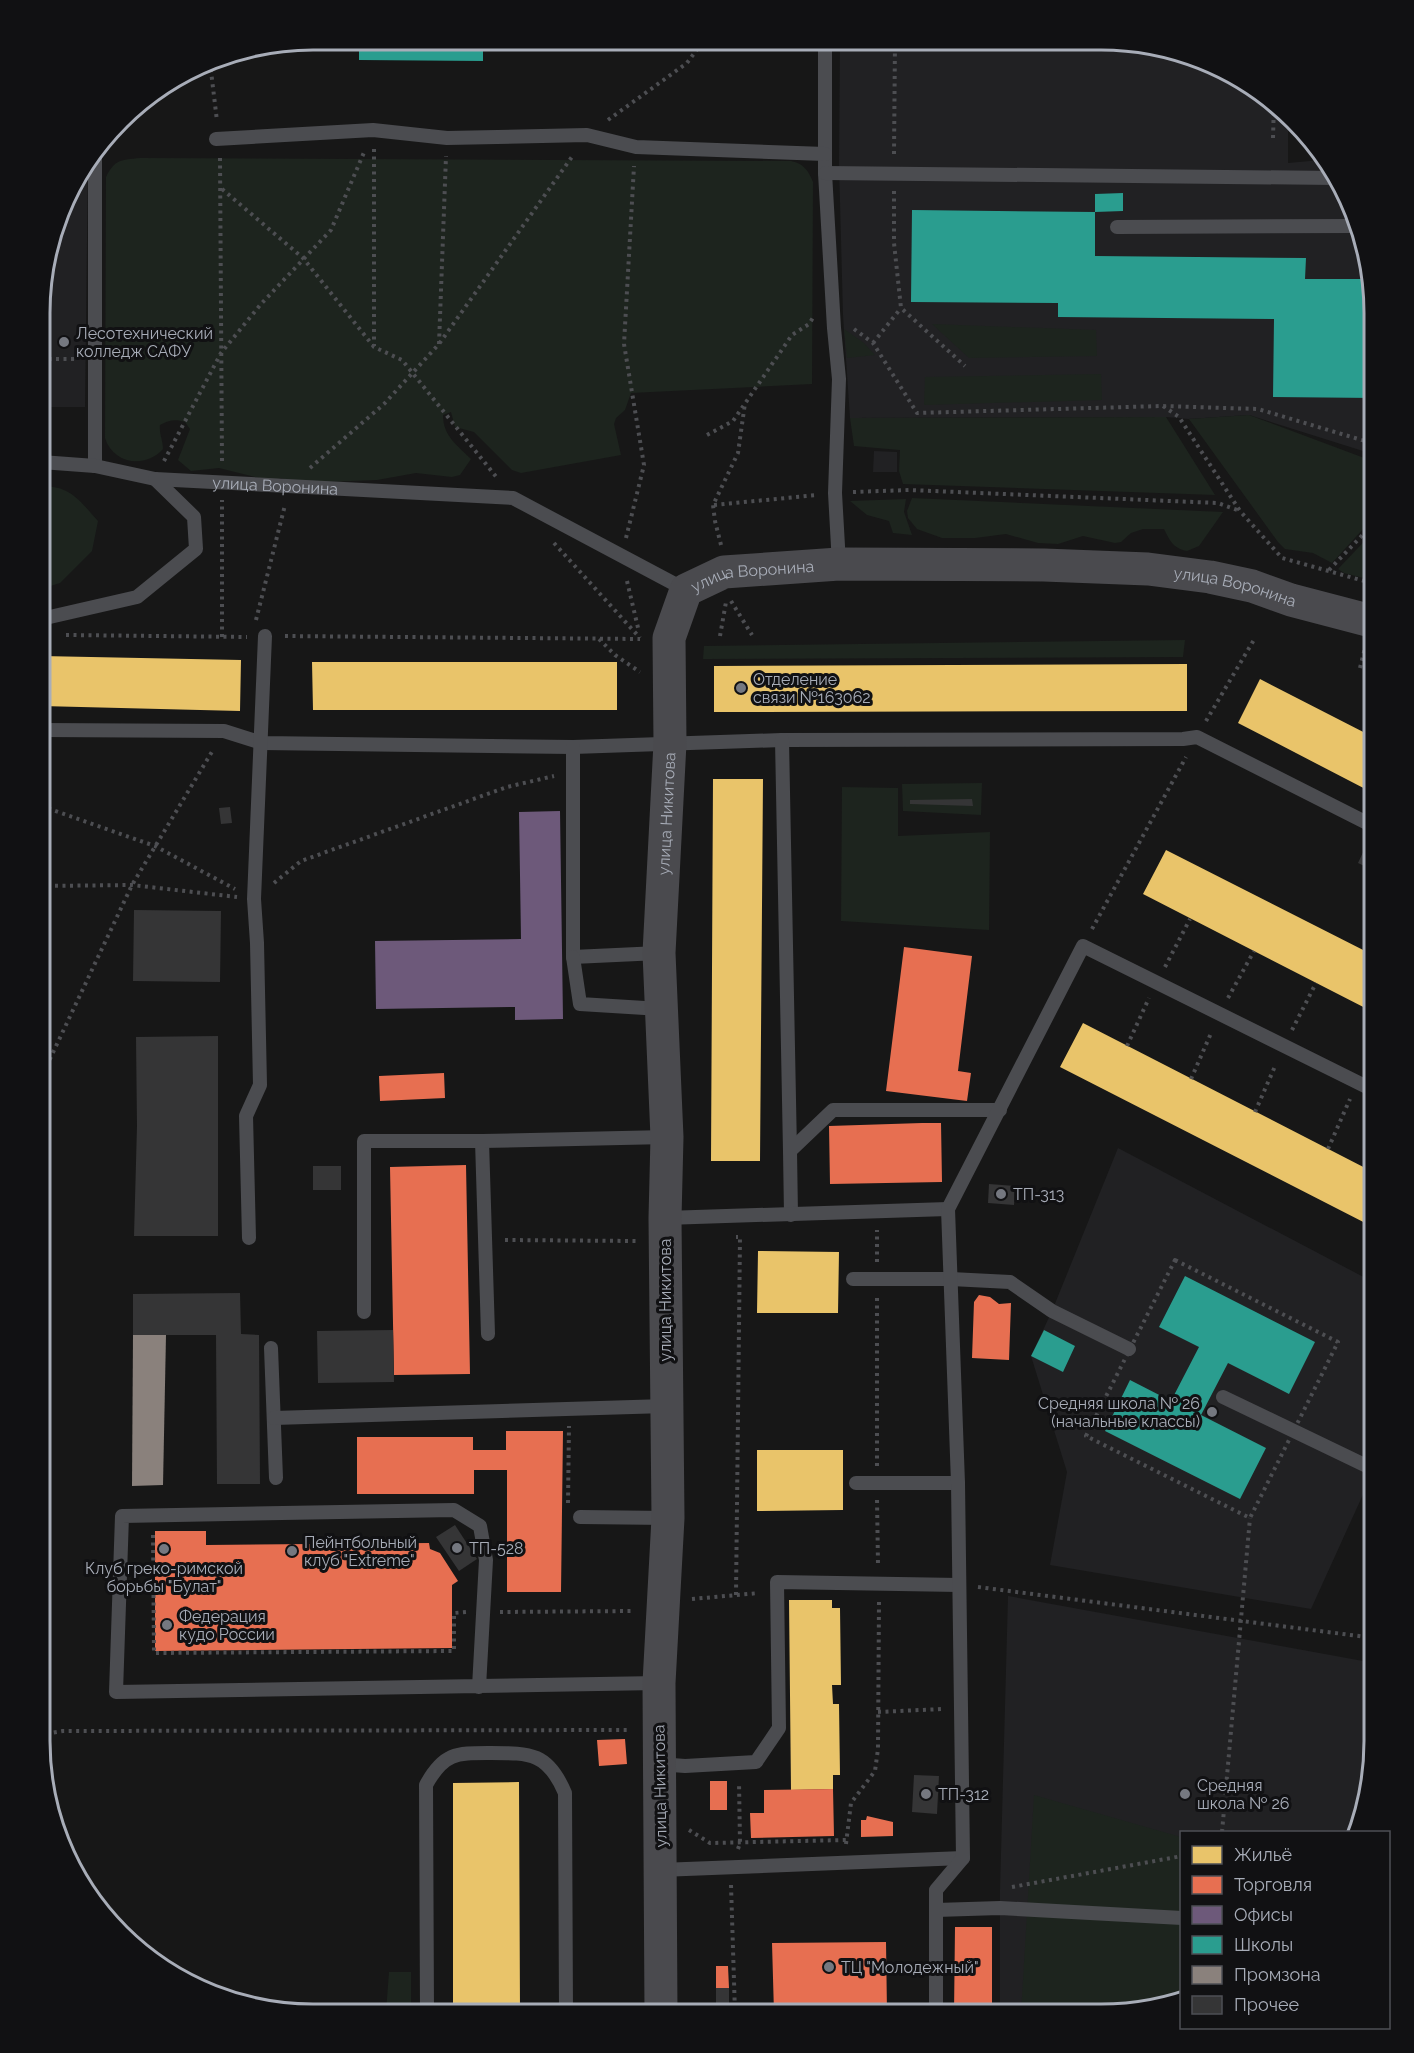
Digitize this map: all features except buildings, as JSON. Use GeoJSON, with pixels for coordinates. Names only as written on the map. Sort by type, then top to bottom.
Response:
{"type":"FeatureCollection","features":[{"type":"Feature","properties":{"kind":"street","name":"улица Воронина"},"geometry":{"type":"LineString","coordinates":[[686,590],[724,572],[839,564],[1044,565],[1148,569],[1210,576],[1364,619]]}},
{"type":"Feature","properties":{"kind":"street","name":"улица Никитова"},"geometry":{"type":"LineString","coordinates":[[661,2004],[659,1683],[668,1518],[665,1218],[667,1137],[659,953],[670,743],[669,638],[686,590]]}},
{"type":"Feature","properties":{"kind":"lane"},"geometry":{"type":"LineString","coordinates":[[825,50],[825,173],[839,379],[835,493],[839,564]]}},
{"type":"Feature","properties":{"kind":"lane"},"geometry":{"type":"LineString","coordinates":[[217,138],[374,130],[447,138],[587,135],[636,147],[825,154]]}},
{"type":"Feature","properties":{"kind":"lane"},"geometry":{"type":"LineString","coordinates":[[95,165],[95,466]]}},
{"type":"Feature","properties":{"kind":"lane"},"geometry":{"type":"LineString","coordinates":[[825,173],[1327,178]]}},
{"type":"Feature","properties":{"kind":"lane"},"geometry":{"type":"LineString","coordinates":[[1117,227],[1350,225]]}},
{"type":"Feature","properties":{"kind":"lane","name":"улица Воронина"},"geometry":{"type":"LineString","coordinates":[[50,463],[95,466],[155,479],[513,498],[686,590]]}},
{"type":"Feature","properties":{"kind":"lane"},"geometry":{"type":"LineString","coordinates":[[50,617],[137,597],[196,549],[194,518],[155,479]]}},
{"type":"Feature","properties":{"kind":"lane"},"geometry":{"type":"LineString","coordinates":[[249,1238],[246,1116],[260,1085],[254,899],[265,636]]}},
{"type":"Feature","properties":{"kind":"lane"},"geometry":{"type":"LineString","coordinates":[[50,730],[224,732],[262,742],[573,747],[782,740],[1183,739],[1197,736],[1364,821]]}},
{"type":"Feature","properties":{"kind":"lane"},"geometry":{"type":"LineString","coordinates":[[782,740],[791,1215]]}},
{"type":"Feature","properties":{"kind":"lane"},"geometry":{"type":"LineString","coordinates":[[573,747],[573,957],[580,1004],[661,1009]]}},
{"type":"Feature","properties":{"kind":"lane"},"geometry":{"type":"LineString","coordinates":[[936,2004],[936,1890],[963,1858],[958,1484],[948,1209],[1083,946],[1364,1086]]}},
{"type":"Feature","properties":{"kind":"lane"},"geometry":{"type":"LineString","coordinates":[[573,957],[659,953]]}},
{"type":"Feature","properties":{"kind":"lane"},"geometry":{"type":"LineString","coordinates":[[790,1151],[833,1110],[1000,1110]]}},
{"type":"Feature","properties":{"kind":"lane"},"geometry":{"type":"LineString","coordinates":[[363,1312],[364,1141],[667,1137]]}},
{"type":"Feature","properties":{"kind":"lane"},"geometry":{"type":"LineString","coordinates":[[482,1141],[488,1334]]}},
{"type":"Feature","properties":{"kind":"lane"},"geometry":{"type":"LineString","coordinates":[[665,1218],[948,1209]]}},
{"type":"Feature","properties":{"kind":"lane"},"geometry":{"type":"LineString","coordinates":[[853,1279],[951,1279],[1010,1282],[1052,1311],[1129,1349]]}},
{"type":"Feature","properties":{"kind":"lane"},"geometry":{"type":"LineString","coordinates":[[271,1348],[276,1478]]}},
{"type":"Feature","properties":{"kind":"lane"},"geometry":{"type":"LineString","coordinates":[[1223,1397],[1364,1465]]}},
{"type":"Feature","properties":{"kind":"lane"},"geometry":{"type":"LineString","coordinates":[[274,1418],[666,1406]]}},
{"type":"Feature","properties":{"kind":"lane"},"geometry":{"type":"LineString","coordinates":[[856,1483],[958,1484]]}},
{"type":"Feature","properties":{"kind":"lane"},"geometry":{"type":"LineString","coordinates":[[479,1687],[486,1560],[480,1526],[454,1510],[122,1516],[116,1692],[479,1687],[659,1683]]}},
{"type":"Feature","properties":{"kind":"lane"},"geometry":{"type":"LineString","coordinates":[[580,1517],[668,1518]]}},
{"type":"Feature","properties":{"kind":"lane"},"geometry":{"type":"LineString","coordinates":[[659,1764],[686,1766],[756,1762],[778,1728],[777,1582],[959,1585]]}},
{"type":"Feature","properties":{"kind":"lane"},"geometry":{"type":"LineString","coordinates":[[427,2004],[426,1785],[439,1767],[460,1753],[526,1753],[539,1758],[550,1767],[565,1793],[566,2004]]}},
{"type":"Feature","properties":{"kind":"lane"},"geometry":{"type":"LineString","coordinates":[[660,1870],[963,1858]]}},
{"type":"Feature","properties":{"kind":"lane"},"geometry":{"type":"LineString","coordinates":[[936,1910],[999,1908],[1180,1918]]}},
{"type":"Feature","properties":{"kind":"path"},"geometry":{"type":"LineString","coordinates":[[447,138],[439,344],[587,135],[687,63],[697,50]]}},
{"type":"Feature","properties":{"kind":"path"},"geometry":{"type":"LineString","coordinates":[[895,50],[894,243],[901,308],[965,366]]}},
{"type":"Feature","properties":{"kind":"path"},"geometry":{"type":"LineString","coordinates":[[211,71],[222,189],[222,637]]}},
{"type":"Feature","properties":{"kind":"path"},"geometry":{"type":"LineString","coordinates":[[1273,138],[1274,114]]}},
{"type":"Feature","properties":{"kind":"path"},"geometry":{"type":"LineString","coordinates":[[222,189],[303,258],[374,347],[374,130]]}},
{"type":"Feature","properties":{"kind":"path"},"geometry":{"type":"LineString","coordinates":[[155,479],[221,353],[303,258],[331,230],[374,130]]}},
{"type":"Feature","properties":{"kind":"path"},"geometry":{"type":"LineString","coordinates":[[636,147],[624,344],[644,465],[622,557],[641,639]]}},
{"type":"Feature","properties":{"kind":"path"},"geometry":{"type":"LineString","coordinates":[[873,343],[901,308]]}},
{"type":"Feature","properties":{"kind":"path"},"geometry":{"type":"LineString","coordinates":[[851,327],[873,343],[917,413],[1162,406],[1258,409],[1364,441]]}},
{"type":"Feature","properties":{"kind":"path"},"geometry":{"type":"LineString","coordinates":[[707,435],[733,421],[792,335]]}},
{"type":"Feature","properties":{"kind":"path"},"geometry":{"type":"LineString","coordinates":[[50,359],[95,360]]}},
{"type":"Feature","properties":{"kind":"path"},"geometry":{"type":"LineString","coordinates":[[722,548],[713,505],[738,453],[745,403]]}},
{"type":"Feature","properties":{"kind":"path"},"geometry":{"type":"LineString","coordinates":[[1162,406],[1179,417],[1240,510],[1282,558],[1364,581]]}},
{"type":"Feature","properties":{"kind":"path"},"geometry":{"type":"LineString","coordinates":[[849,492],[909,490],[1218,503],[1240,510]]}},
{"type":"Feature","properties":{"kind":"path"},"geometry":{"type":"LineString","coordinates":[[713,505],[824,494]]}},
{"type":"Feature","properties":{"kind":"path"},"geometry":{"type":"LineString","coordinates":[[1329,570],[1364,533]]}},
{"type":"Feature","properties":{"kind":"path"},"geometry":{"type":"LineString","coordinates":[[720,636],[728,596],[752,635]]}},
{"type":"Feature","properties":{"kind":"path"},"geometry":{"type":"LineString","coordinates":[[63,635],[649,638]]}},
{"type":"Feature","properties":{"kind":"path"},"geometry":{"type":"LineString","coordinates":[[598,638],[615,655],[642,673]]}},
{"type":"Feature","properties":{"kind":"path"},"geometry":{"type":"LineString","coordinates":[[1083,946],[1197,736],[1255,638]]}},
{"type":"Feature","properties":{"kind":"path"},"geometry":{"type":"LineString","coordinates":[[50,1059],[132,885],[224,732]]}},
{"type":"Feature","properties":{"kind":"path"},"geometry":{"type":"LineString","coordinates":[[50,886],[132,885],[254,899],[301,861],[507,787],[572,772]]}},
{"type":"Feature","properties":{"kind":"path"},"geometry":{"type":"LineString","coordinates":[[50,809],[155,846],[254,899]]}},
{"type":"Feature","properties":{"kind":"path"},"geometry":{"type":"LineString","coordinates":[[847,1862],[846,1840],[850,1803],[875,1772],[878,1749],[877,1212]]}},
{"type":"Feature","properties":{"kind":"path"},"geometry":{"type":"LineString","coordinates":[[736,1595],[740,1237]]}},
{"type":"Feature","properties":{"kind":"path"},"geometry":{"type":"LineString","coordinates":[[485,1240],[636,1240]]}},
{"type":"Feature","properties":{"kind":"path"},"geometry":{"type":"LineString","coordinates":[[539,1410],[540,1425],[569,1424],[568,1518],[580,1517]]}},
{"type":"Feature","properties":{"kind":"path"},"geometry":{"type":"LineString","coordinates":[[153,1515],[154,1653],[454,1651],[453,1612],[638,1611]]}},
{"type":"Feature","properties":{"kind":"path"},"geometry":{"type":"LineString","coordinates":[[1222,1831],[1250,1518]]}},
{"type":"Feature","properties":{"kind":"path"},"geometry":{"type":"LineString","coordinates":[[959,1585],[1364,1637]]}},
{"type":"Feature","properties":{"kind":"path"},"geometry":{"type":"LineString","coordinates":[[684,1599],[778,1592]]}},
{"type":"Feature","properties":{"kind":"path"},"geometry":{"type":"LineString","coordinates":[[878,1712],[961,1708]]}},
{"type":"Feature","properties":{"kind":"path"},"geometry":{"type":"LineString","coordinates":[[50,1733],[63,1731],[637,1730]]}},
{"type":"Feature","properties":{"kind":"path"},"geometry":{"type":"LineString","coordinates":[[735,2004],[730,1868],[740,1843],[739,1781]]}},
{"type":"Feature","properties":{"kind":"path"},"geometry":{"type":"LineString","coordinates":[[686,1827],[710,1843],[846,1840]]}},
{"type":"Feature","properties":{"kind":"path"},"geometry":{"type":"LineString","coordinates":[[1011,1888],[1180,1856]]}},
{"type":"Feature","properties":{"kind":"shaded area"},"geometry":{"type":"Polygon","coordinates":[[[840,50],[1119,50],[1170,58],[1233,85],[1262,104],[1288,128],[1288,163],[1316,160],[1337,196],[1351,228],[1356,244],[1364,295],[1364,451],[1249,415],[1189,419],[1166,417],[850,418],[843,315],[839,164],[840,50]]]}},
{"type":"Feature","properties":{"kind":"shaded area"},"geometry":{"type":"Polygon","coordinates":[[[140,158],[795,162],[805,168],[813,182],[812,384],[631,393],[625,410],[616,418],[614,424],[621,455],[521,473],[512,470],[474,432],[455,427],[451,412],[443,415],[445,429],[452,440],[471,459],[460,475],[452,477],[416,473],[377,480],[326,482],[309,486],[281,478],[272,481],[219,468],[191,471],[178,460],[190,429],[185,422],[175,420],[160,425],[163,449],[147,459],[130,461],[115,454],[105,438],[106,177],[112,167],[119,162],[140,158]]]}},
{"type":"Feature","properties":{"kind":"shaded area","name":"Лесотехнический колледж САФУ"},"geometry":{"type":"Polygon","coordinates":[[[88,176],[85,407],[50,407],[50,295],[58,244],[63,228],[88,176]]]}},
{"type":"Feature","properties":{"kind":"shaded area"},"geometry":{"type":"Polygon","coordinates":[[[932,324],[1096,330],[1097,356],[969,358],[932,324]]]}},
{"type":"Feature","properties":{"kind":"shaded area"},"geometry":{"type":"Polygon","coordinates":[[[844,329],[864,343],[875,355],[847,358],[844,329]]]}},
{"type":"Feature","properties":{"kind":"shaded area"},"geometry":{"type":"Polygon","coordinates":[[[1101,374],[1102,400],[924,405],[925,377],[1101,374]]]}},
{"type":"Feature","properties":{"kind":"shaded area"},"geometry":{"type":"Polygon","coordinates":[[[1249,415],[1364,458],[1364,528],[1332,563],[1313,553],[1285,549],[1189,419],[1249,415]]]}},
{"type":"Feature","properties":{"kind":"shaded area"},"geometry":{"type":"Polygon","coordinates":[[[1166,417],[1215,495],[903,484],[899,471],[900,450],[854,446],[850,418],[1166,417]]]}},
{"type":"Feature","properties":{"kind":"shaded area"},"geometry":{"type":"Polygon","coordinates":[[[874,451],[897,452],[897,472],[873,472],[874,451]]]}},
{"type":"Feature","properties":{"kind":"shaded area"},"geometry":{"type":"Polygon","coordinates":[[[50,487],[74,496],[98,521],[92,551],[60,583],[50,586],[50,487]]]}},
{"type":"Feature","properties":{"kind":"shaded area"},"geometry":{"type":"Polygon","coordinates":[[[912,498],[1223,512],[1199,546],[1187,551],[1172,543],[1164,529],[1143,529],[1115,543],[1083,536],[1058,544],[1038,543],[1006,534],[975,538],[942,538],[917,529],[908,518],[907,511],[912,498]]]}},
{"type":"Feature","properties":{"kind":"shaded area"},"geometry":{"type":"Polygon","coordinates":[[[906,499],[904,512],[912,535],[893,533],[889,521],[867,515],[850,501],[906,499]]]}},
{"type":"Feature","properties":{"kind":"shaded area"},"geometry":{"type":"Polygon","coordinates":[[[1364,542],[1364,578],[1338,569],[1364,542]]]}},
{"type":"Feature","properties":{"kind":"shaded area"},"geometry":{"type":"Polygon","coordinates":[[[1185,640],[1183,657],[703,659],[704,646],[1185,640]]]}},
{"type":"Feature","properties":{"kind":"shaded area"},"geometry":{"type":"Polygon","coordinates":[[[982,783],[981,815],[903,811],[902,784],[982,783]]]}},
{"type":"Feature","properties":{"kind":"shaded area"},"geometry":{"type":"Polygon","coordinates":[[[842,787],[898,788],[898,836],[990,832],[989,930],[841,921],[842,787]]]}},
{"type":"Feature","properties":{"kind":"shaded area","name":"Средняя школа № 26 (начальные классы)"},"geometry":{"type":"Polygon","coordinates":[[[1118,1148],[1364,1277],[1364,1492],[1311,1609],[1050,1565],[1067,1472],[1031,1356],[1052,1311],[1118,1148]]]}},
{"type":"Feature","properties":{"kind":"shaded area","name":"Средняя школа № 26"},"geometry":{"type":"Polygon","coordinates":[[[1008,1596],[1364,1661],[1364,1758],[1356,1809],[1348,1831],[1180,1831],[1180,1992],[1119,2003],[1000,2004],[1000,1890],[1008,1596]]]}},
{"type":"Feature","properties":{"kind":"shaded area"},"geometry":{"type":"Polygon","coordinates":[[[50,1742],[53,1762],[51,1762],[50,1758],[50,1742]]]}},
{"type":"Feature","properties":{"kind":"shaded area"},"geometry":{"type":"Polygon","coordinates":[[[1034,1795],[1180,1837],[1180,1992],[1119,2003],[1022,2004],[1034,1795]]]}},
{"type":"Feature","properties":{"kind":"shaded area"},"geometry":{"type":"Polygon","coordinates":[[[389,1972],[411,1972],[411,2004],[387,2004],[389,1972]]]}},
{"type":"Feature","properties":{"kind":"place","name":"Лесотехнический колледж САФУ"},"geometry":{"type":"Point","coordinates":[64,342]}},
{"type":"Feature","properties":{"kind":"place","name":"Отделение связи №163062"},"geometry":{"type":"Point","coordinates":[741,688]}},
{"type":"Feature","properties":{"kind":"place","name":"ТП-313"},"geometry":{"type":"Point","coordinates":[1001,1194]}},
{"type":"Feature","properties":{"kind":"place","name":"Средняя школа № 26 (начальные классы)"},"geometry":{"type":"Point","coordinates":[1212,1412]}},
{"type":"Feature","properties":{"kind":"place","name":"ТП-528"},"geometry":{"type":"Point","coordinates":[457,1548]}},
{"type":"Feature","properties":{"kind":"place","name":"Клуб греко-римской борьбы \"Булат\""},"geometry":{"type":"Point","coordinates":[164,1549]}},
{"type":"Feature","properties":{"kind":"place","name":"Пейнтбольный клуб \"Extreme\""},"geometry":{"type":"Point","coordinates":[292,1551]}},
{"type":"Feature","properties":{"kind":"place","name":"Федерация кудо России"},"geometry":{"type":"Point","coordinates":[167,1625]}},
{"type":"Feature","properties":{"kind":"place","name":"ТП-312"},"geometry":{"type":"Point","coordinates":[926,1794]}},
{"type":"Feature","properties":{"kind":"place","name":"Средняя школа № 26"},"geometry":{"type":"Point","coordinates":[1185,1794]}},
{"type":"Feature","properties":{"kind":"place","name":"ТЦ \"Молодежный\""},"geometry":{"type":"Point","coordinates":[829,1967]}}]}
